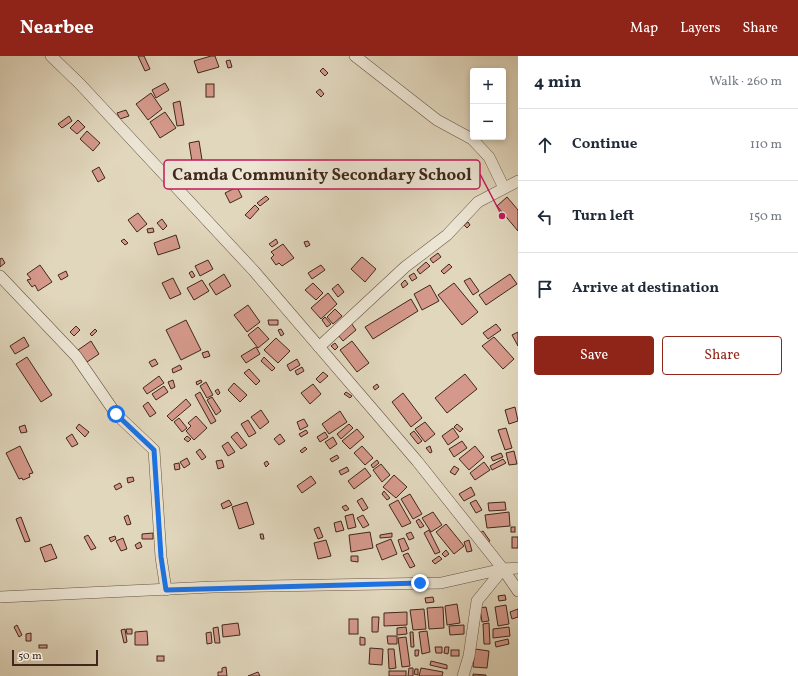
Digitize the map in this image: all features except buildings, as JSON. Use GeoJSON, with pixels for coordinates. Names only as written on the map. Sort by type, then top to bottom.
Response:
{"type":"FeatureCollection","features":[{"type":"Feature","properties":{"kind":"street"},"geometry":{"type":"LineString","coordinates":[[51,56],[80,84],[249,266],[417,461],[518,591]]}},
{"type":"Feature","properties":{"kind":"street"},"geometry":{"type":"LineString","coordinates":[[355,56],[437,120],[472,139],[489,157],[504,188]]}},
{"type":"Feature","properties":{"kind":"street"},"geometry":{"type":"LineString","coordinates":[[319,347],[405,267],[446,235],[478,202],[518,181]]}},
{"type":"Feature","properties":{"kind":"street"},"geometry":{"type":"LineString","coordinates":[[0,276],[76,356],[116,414],[154,450],[161,557],[166,590]]}},
{"type":"Feature","properties":{"kind":"street"},"geometry":{"type":"LineString","coordinates":[[0,597],[166,590],[441,583],[502,569],[518,568]]}},
{"type":"Feature","properties":{"kind":"street"},"geometry":{"type":"LineString","coordinates":[[463,676],[469,656],[476,601],[502,569]]}},
{"type":"Feature","properties":{"kind":"place","name":"Camda Community Secondary School"},"geometry":{"type":"Point","coordinates":[502,216]}},
{"type":"Feature","properties":{"kind":"route"},"geometry":{"type":"LineString","coordinates":[[116,414],[154,450],[161,557],[166,590],[213,587],[420,583]]}}]}
